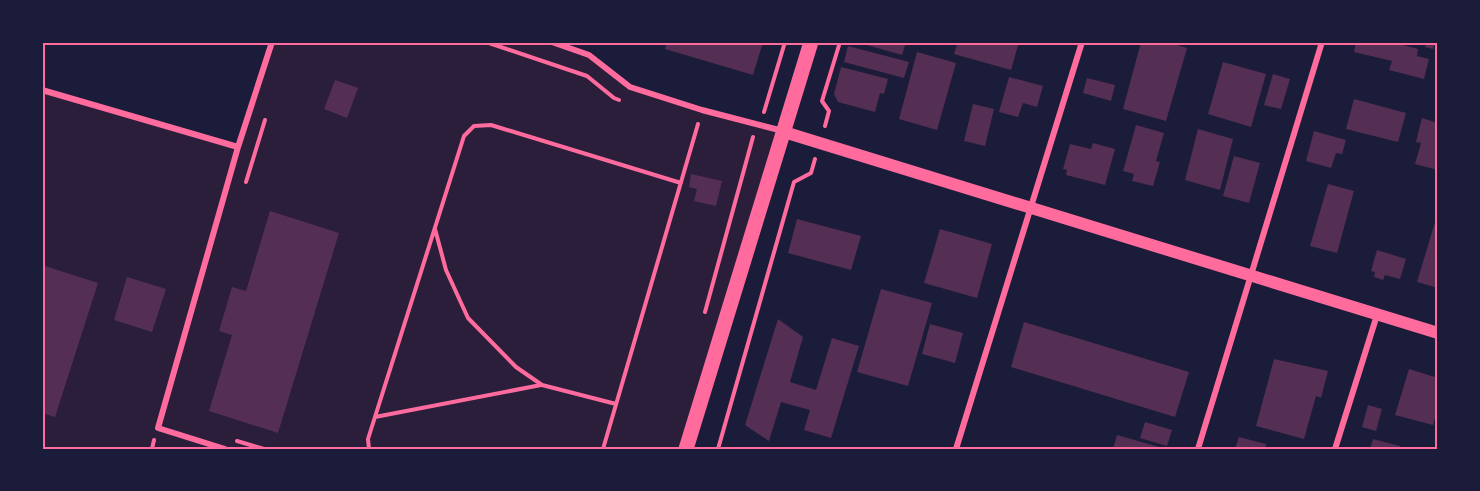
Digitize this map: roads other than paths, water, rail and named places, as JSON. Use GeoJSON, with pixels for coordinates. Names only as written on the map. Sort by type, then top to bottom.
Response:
{"type":"FeatureCollection","features":[{"type":"Feature","properties":{"kind":"main road"},"geometry":{"type":"LineString","coordinates":[[686,449],[811,42]]}},
{"type":"Feature","properties":{"kind":"main road"},"geometry":{"type":"LineString","coordinates":[[783,132],[1438,333]]}},
{"type":"Feature","properties":{"kind":"street"},"geometry":{"type":"LineString","coordinates":[[225,449],[158,428],[238,147],[272,42]]}},
{"type":"Feature","properties":{"kind":"street"},"geometry":{"type":"LineString","coordinates":[[552,42],[589,55],[630,87],[783,132]]}},
{"type":"Feature","properties":{"kind":"street"},"geometry":{"type":"LineString","coordinates":[[956,449],[1082,42]]}},
{"type":"Feature","properties":{"kind":"street"},"geometry":{"type":"LineString","coordinates":[[1197,449],[1322,42]]}},
{"type":"Feature","properties":{"kind":"street"},"geometry":{"type":"LineString","coordinates":[[42,90],[238,147]]}},
{"type":"Feature","properties":{"kind":"street"},"geometry":{"type":"LineString","coordinates":[[1335,449],[1377,314]]}}]}
